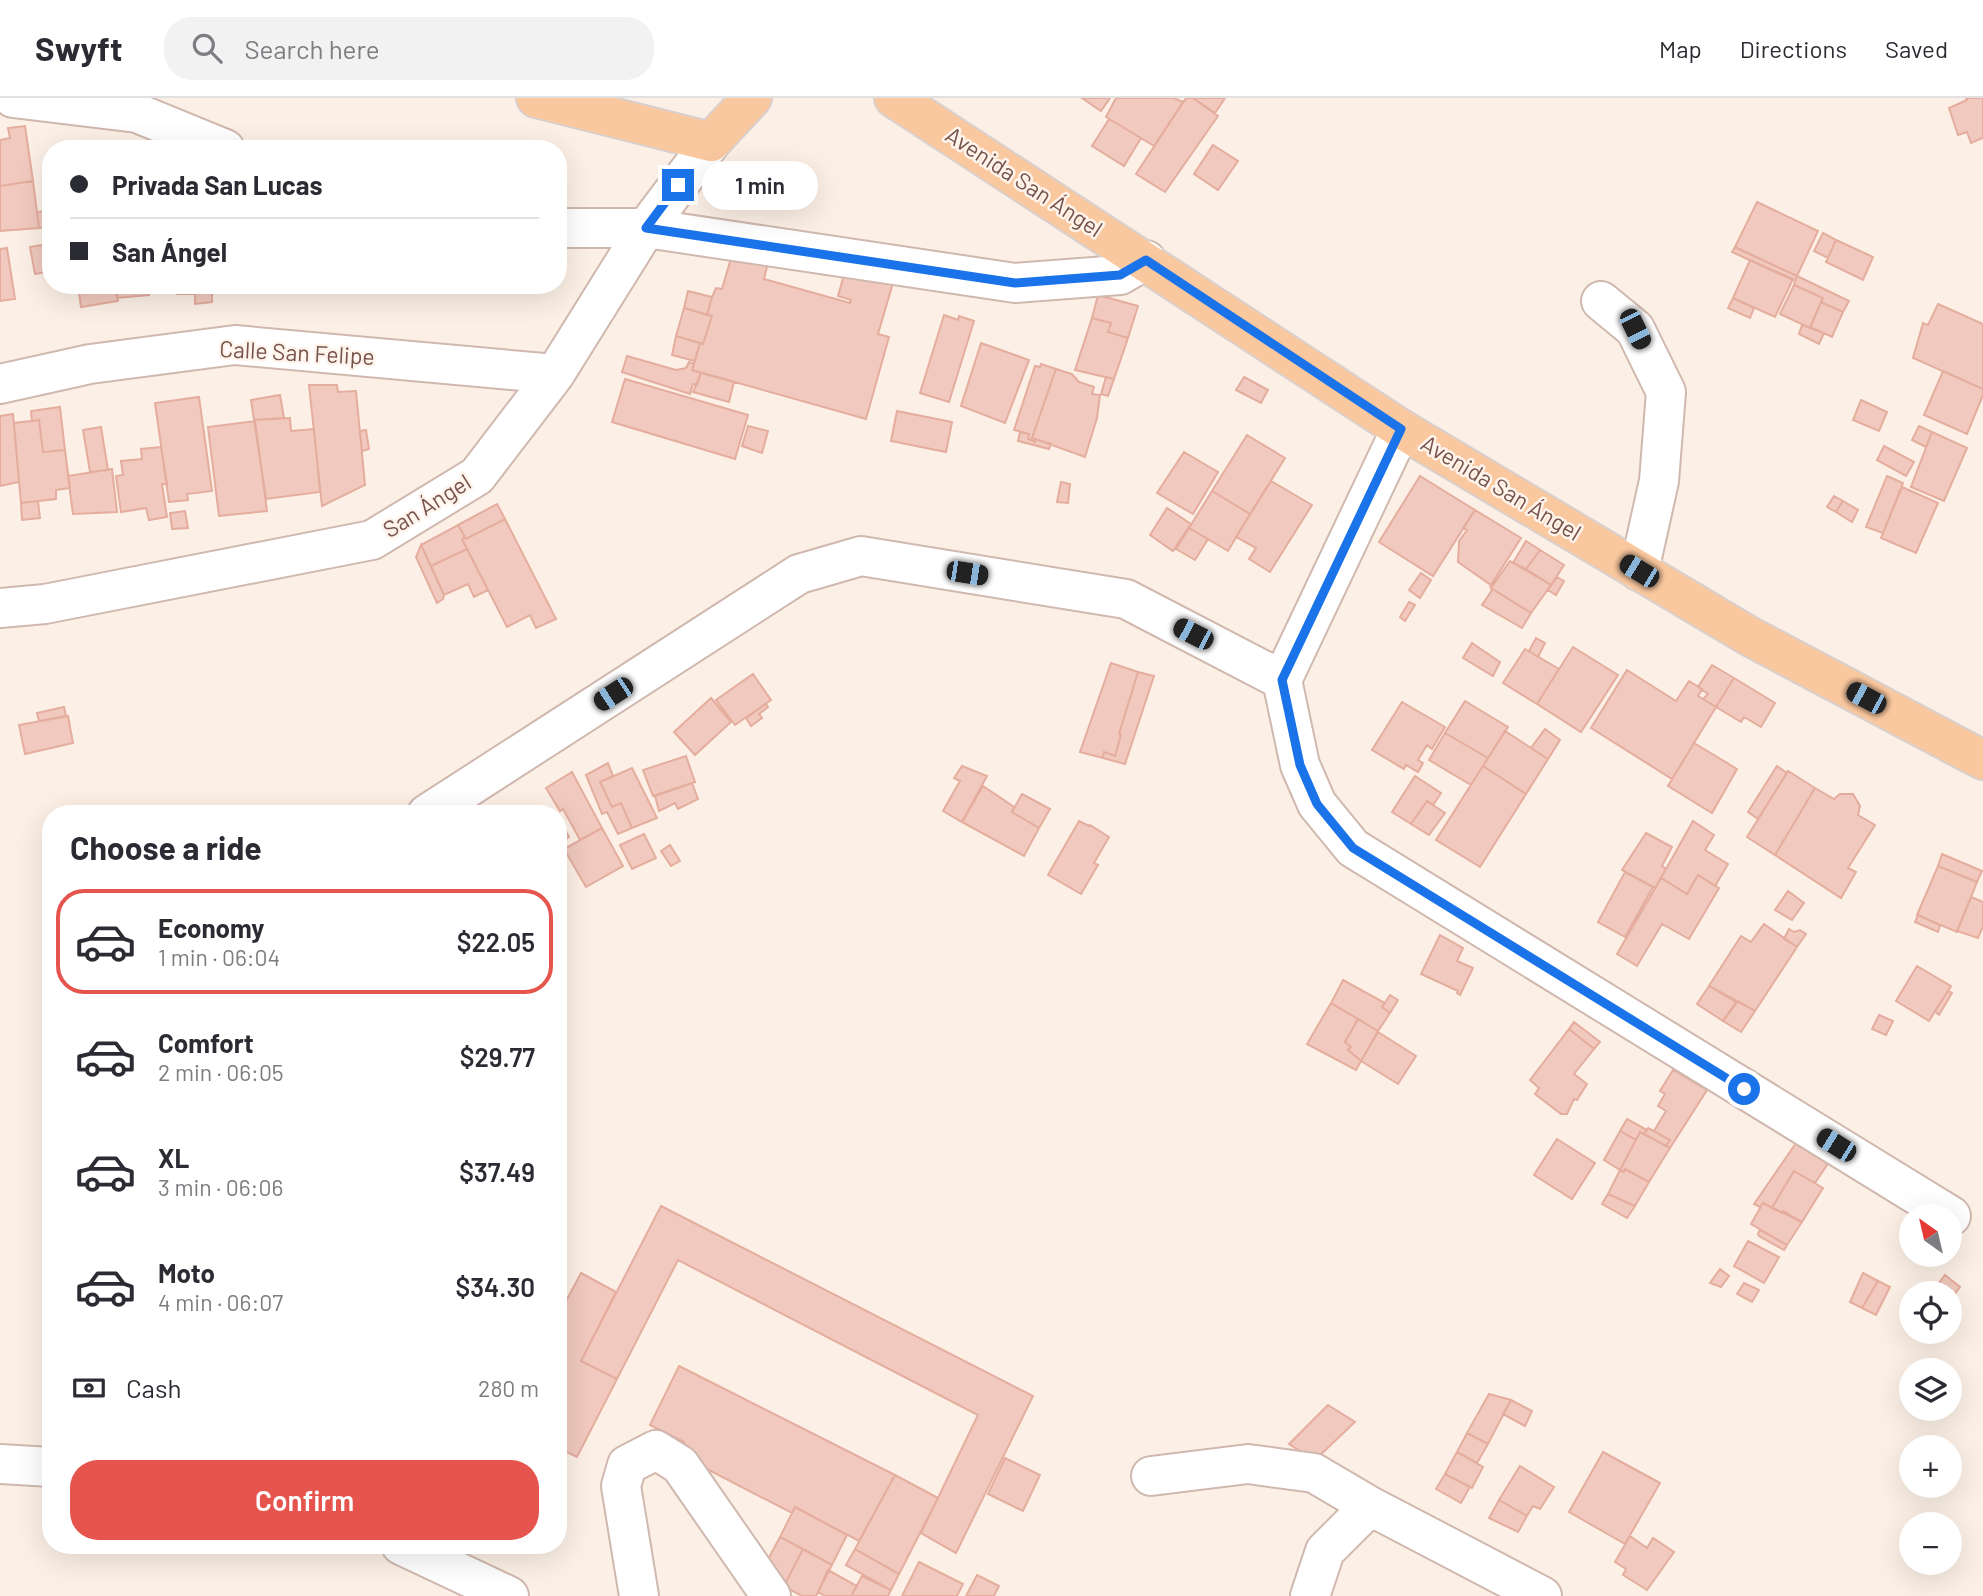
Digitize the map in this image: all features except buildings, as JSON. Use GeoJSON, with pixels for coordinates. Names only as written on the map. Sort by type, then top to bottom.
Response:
{"type":"FeatureCollection","features":[{"type":"Feature","properties":{"kind":"main road"},"geometry":{"type":"LineString","coordinates":[[537,98],[711,142]]}},
{"type":"Feature","properties":{"kind":"main road","name":"San Ángel"},"geometry":{"type":"LineString","coordinates":[[711,142],[752,98]]}},
{"type":"Feature","properties":{"kind":"main road","name":"Avenida San Ángel"},"geometry":{"type":"LineString","coordinates":[[894,98],[1146,260],[1401,429],[1749,636],[1983,760]]}},
{"type":"Feature","properties":{"kind":"street"},"geometry":{"type":"LineString","coordinates":[[13,98],[138,113],[203,140]]}},
{"type":"Feature","properties":{"kind":"street","name":"San Ángel"},"geometry":{"type":"LineString","coordinates":[[0,608],[45,604],[372,540],[477,476],[555,374],[646,228],[711,142]]}},
{"type":"Feature","properties":{"kind":"street"},"geometry":{"type":"LineString","coordinates":[[567,228],[646,228],[1015,283],[1120,275],[1146,260]]}},
{"type":"Feature","properties":{"kind":"street"},"geometry":{"type":"LineString","coordinates":[[1601,301],[1635,329],[1666,392],[1659,481],[1639,571]]}},
{"type":"Feature","properties":{"kind":"street","name":"Calle San Felipe"},"geometry":{"type":"LineString","coordinates":[[0,384],[90,364],[234,345],[555,374]]}},
{"type":"Feature","properties":{"kind":"street"},"geometry":{"type":"LineString","coordinates":[[1401,429],[1282,680],[1300,765],[1317,804],[1353,848],[1932,1204]]}},
{"type":"Feature","properties":{"kind":"street"},"geometry":{"type":"LineString","coordinates":[[441,805],[799,574],[861,556],[1126,599],[1282,680]]}},
{"type":"Feature","properties":{"kind":"street"},"geometry":{"type":"LineString","coordinates":[[639,1596],[621,1486],[627,1465],[656,1450],[680,1465],[771,1596]]}},
{"type":"Feature","properties":{"kind":"street"},"geometry":{"type":"LineString","coordinates":[[0,1464],[42,1466]]}},
{"type":"Feature","properties":{"kind":"street"},"geometry":{"type":"LineString","coordinates":[[1151,1476],[1248,1464],[1314,1473],[1370,1506],[1542,1596]]}},
{"type":"Feature","properties":{"kind":"street"},"geometry":{"type":"LineString","coordinates":[[1310,1596],[1325,1551],[1370,1506]]}},
{"type":"Feature","properties":{"kind":"street"},"geometry":{"type":"LineString","coordinates":[[420,1554],[509,1596]]}},
{"type":"Feature","properties":{"kind":"route"},"geometry":{"type":"LineString","coordinates":[[678,185],[646,228],[1015,283],[1120,275],[1146,260],[1401,429],[1282,680],[1300,765],[1317,804],[1353,848],[1744,1089]]}}]}
